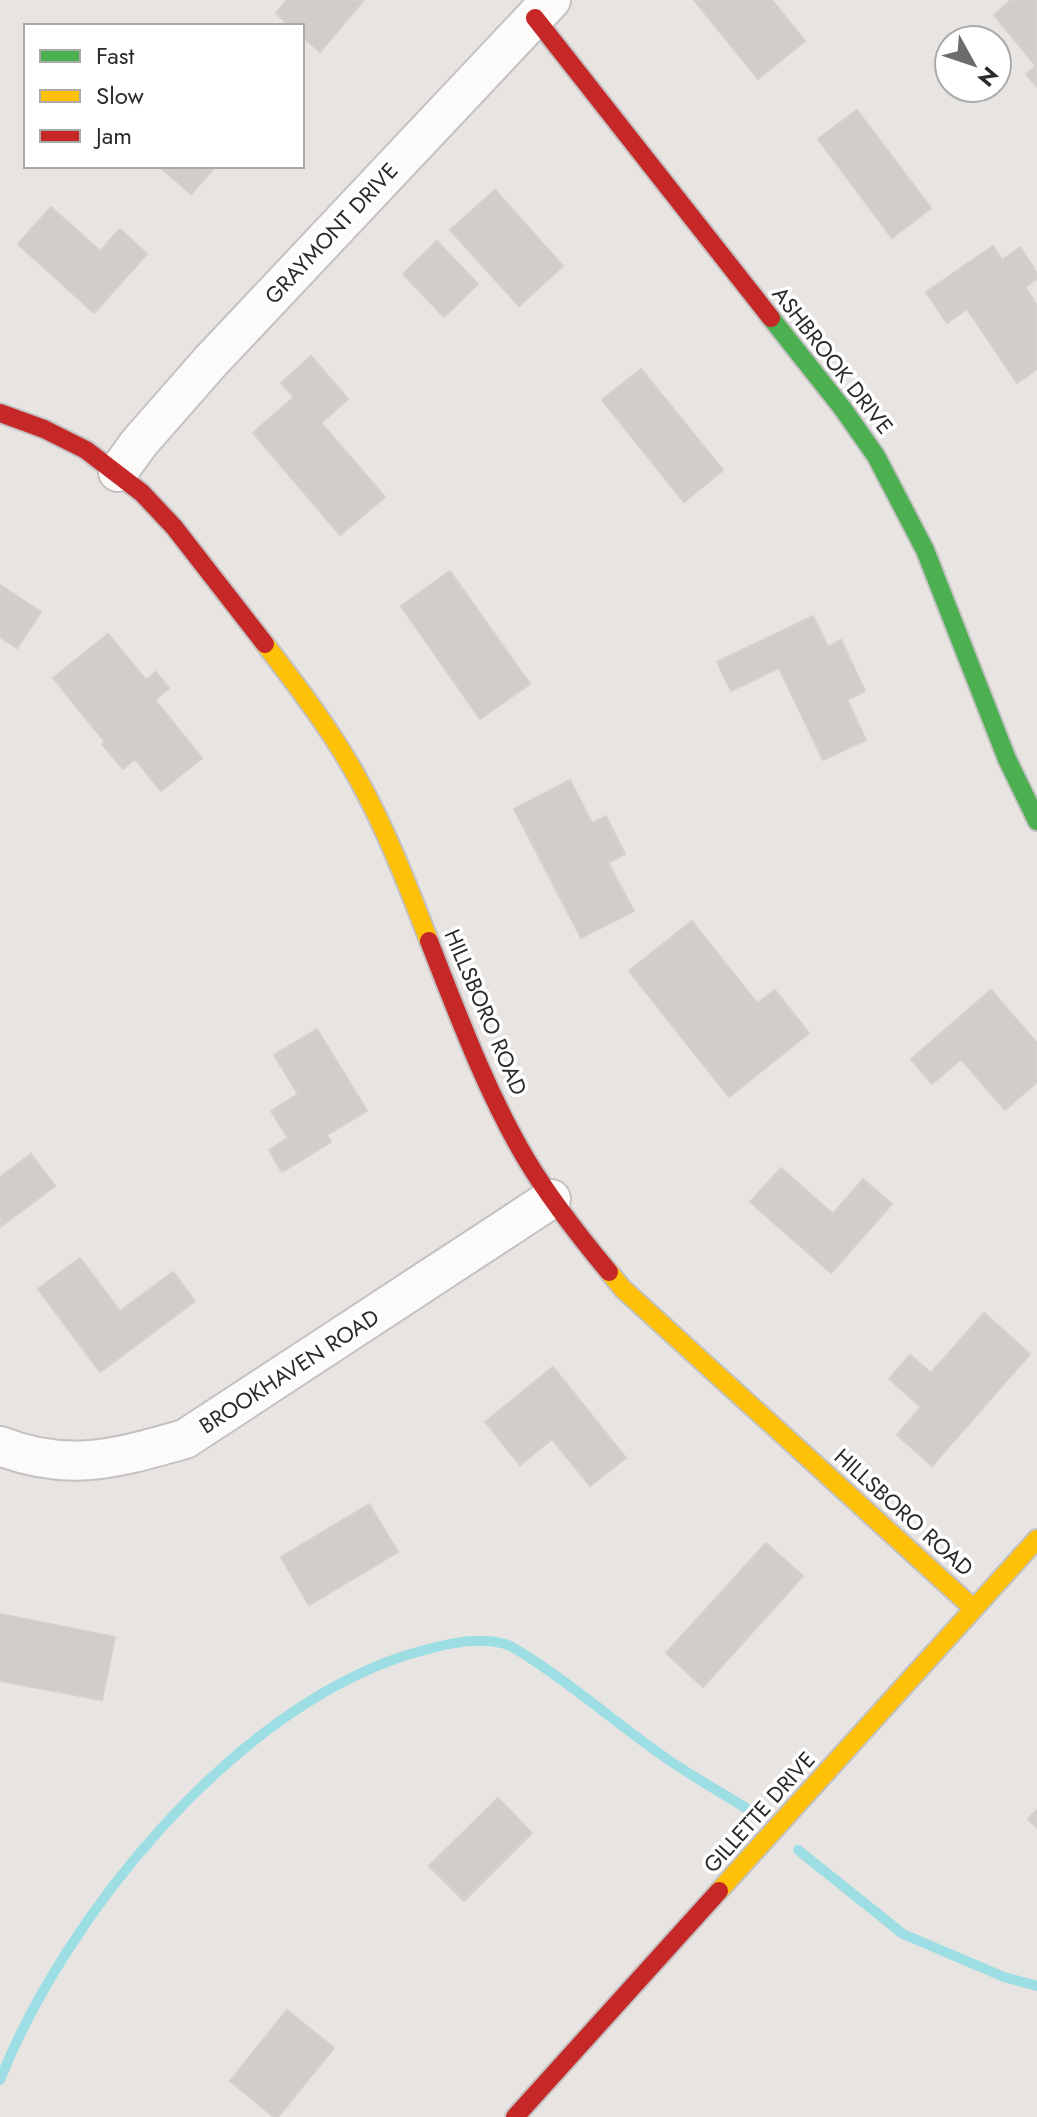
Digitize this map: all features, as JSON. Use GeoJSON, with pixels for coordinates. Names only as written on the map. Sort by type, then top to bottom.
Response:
{"type":"FeatureCollection","features":[{"type":"Feature","properties":{"kind":"street","name":"GRAYMONT DRIVE"},"geometry":{"type":"LineString","coordinates":[[118,472],[139,443],[210,362],[543,9]]}},
{"type":"Feature","properties":{"kind":"street","name":"ASHBROOK DRIVE"},"geometry":{"type":"LineString","coordinates":[[543,9],[876,456],[925,550],[1007,759],[1037,821]]}},
{"type":"Feature","properties":{"kind":"street","name":"HILLSBORO ROAD"},"geometry":{"type":"LineString","coordinates":[[0,413],[22,419],[72,443],[118,472],[159,509],[284,669],[370,801],[390,842],[468,1039],[515,1139],[551,1199],[623,1289],[973,1608]]}},
{"type":"Feature","properties":{"kind":"street","name":"BROOKHAVEN ROAD"},"geometry":{"type":"LineString","coordinates":[[0,1446],[50,1459],[88,1462],[120,1457],[185,1439],[551,1199]]}},
{"type":"Feature","properties":{"kind":"street","name":"GILLETTE DRIVE"},"geometry":{"type":"LineString","coordinates":[[515,2117],[1037,1539]]}},
{"type":"Feature","properties":{"kind":"building"},"geometry":{"type":"Polygon","coordinates":[[[287,0],[364,0],[320,52],[304,38],[304,24],[288,24],[276,13],[287,0]]]}},
{"type":"Feature","properties":{"kind":"building"},"geometry":{"type":"Polygon","coordinates":[[[694,0],[772,0],[805,41],[758,79],[694,0]]]}},
{"type":"Feature","properties":{"kind":"building"},"geometry":{"type":"Polygon","coordinates":[[[1011,0],[1037,0],[1037,87],[1026,74],[1036,66],[1013,38],[1013,24],[1001,24],[994,15],[1011,0]]]}},
{"type":"Feature","properties":{"kind":"building"},"geometry":{"type":"Polygon","coordinates":[[[857,110],[931,208],[892,238],[818,139],[857,110]]]}},
{"type":"Feature","properties":{"kind":"building"},"geometry":{"type":"Polygon","coordinates":[[[161,168],[214,168],[191,194],[161,168]]]}},
{"type":"Feature","properties":{"kind":"building"},"geometry":{"type":"Polygon","coordinates":[[[495,190],[563,266],[519,306],[450,230],[495,190]]]}},
{"type":"Feature","properties":{"kind":"building"},"geometry":{"type":"Polygon","coordinates":[[[51,207],[100,251],[120,229],[147,254],[94,313],[18,244],[51,207]]]}},
{"type":"Feature","properties":{"kind":"building"},"geometry":{"type":"Polygon","coordinates":[[[437,241],[478,284],[444,317],[403,274],[437,241]]]}},
{"type":"Feature","properties":{"kind":"building"},"geometry":{"type":"Polygon","coordinates":[[[993,246],[1002,260],[1020,247],[1037,273],[1037,279],[1025,287],[1037,305],[1037,369],[1017,383],[967,309],[947,323],[926,292],[993,246]]]}},
{"type":"Feature","properties":{"kind":"building"},"geometry":{"type":"Polygon","coordinates":[[[311,356],[348,399],[321,423],[385,497],[340,535],[253,433],[294,397],[281,383],[311,356]]]}},
{"type":"Feature","properties":{"kind":"building"},"geometry":{"type":"Polygon","coordinates":[[[641,369],[723,470],[684,502],[602,400],[641,369]]]}},
{"type":"Feature","properties":{"kind":"building"},"geometry":{"type":"Polygon","coordinates":[[[450,571],[530,684],[480,719],[401,606],[450,571]]]}},
{"type":"Feature","properties":{"kind":"building"},"geometry":{"type":"Polygon","coordinates":[[[0,585],[41,612],[17,648],[0,637],[0,585]]]}},
{"type":"Feature","properties":{"kind":"building"},"geometry":{"type":"Polygon","coordinates":[[[813,616],[828,647],[841,640],[865,691],[847,700],[866,740],[823,760],[779,668],[731,691],[717,662],[813,616]]]}},
{"type":"Feature","properties":{"kind":"building"},"geometry":{"type":"Polygon","coordinates":[[[108,634],[146,680],[156,672],[169,688],[155,700],[202,758],[161,791],[135,759],[123,769],[53,678],[108,634]]]}},
{"type":"Feature","properties":{"kind":"building"},"geometry":{"type":"Polygon","coordinates":[[[570,780],[592,823],[606,816],[625,854],[608,863],[634,911],[581,938],[514,809],[570,780]]]}},
{"type":"Feature","properties":{"kind":"building"},"geometry":{"type":"Polygon","coordinates":[[[692,921],[757,1003],[775,990],[809,1033],[729,1097],[629,971],[692,921]]]}},
{"type":"Feature","properties":{"kind":"building"},"geometry":{"type":"Polygon","coordinates":[[[991,990],[1037,1043],[1037,1082],[1005,1110],[961,1059],[932,1084],[911,1059],[991,990]]]}},
{"type":"Feature","properties":{"kind":"building"},"geometry":{"type":"Polygon","coordinates":[[[317,1029],[367,1111],[327,1135],[331,1142],[282,1172],[269,1150],[288,1138],[271,1111],[298,1094],[274,1055],[317,1029]]]}},
{"type":"Feature","properties":{"kind":"building"},"geometry":{"type":"Polygon","coordinates":[[[31,1154],[55,1186],[0,1227],[0,1177],[31,1154]]]}},
{"type":"Feature","properties":{"kind":"building"},"geometry":{"type":"Polygon","coordinates":[[[781,1168],[833,1214],[863,1179],[892,1204],[831,1273],[750,1202],[781,1168]]]}},
{"type":"Feature","properties":{"kind":"building"},"geometry":{"type":"Polygon","coordinates":[[[80,1258],[120,1311],[173,1272],[195,1301],[100,1372],[38,1289],[80,1258]]]}},
{"type":"Feature","properties":{"kind":"building"},"geometry":{"type":"Polygon","coordinates":[[[984,1313],[1030,1354],[932,1466],[897,1435],[921,1407],[889,1379],[910,1355],[931,1373],[984,1313]]]}},
{"type":"Feature","properties":{"kind":"building"},"geometry":{"type":"Polygon","coordinates":[[[553,1367],[626,1458],[590,1486],[552,1439],[520,1465],[485,1422],[553,1367]]]}},
{"type":"Feature","properties":{"kind":"building"},"geometry":{"type":"Polygon","coordinates":[[[369,1504],[398,1552],[309,1605],[281,1557],[369,1504]]]}},
{"type":"Feature","properties":{"kind":"building"},"geometry":{"type":"Polygon","coordinates":[[[766,1543],[803,1576],[703,1687],[666,1653],[766,1543]]]}},
{"type":"Feature","properties":{"kind":"building"},"geometry":{"type":"Polygon","coordinates":[[[0,1614],[115,1637],[102,1700],[0,1681],[0,1614]]]}},
{"type":"Feature","properties":{"kind":"building"},"geometry":{"type":"Polygon","coordinates":[[[498,1798],[532,1833],[464,1901],[429,1866],[498,1798]]]}},
{"type":"Feature","properties":{"kind":"building"},"geometry":{"type":"Polygon","coordinates":[[[1037,1810],[1037,1828],[1028,1819],[1037,1810]]]}},
{"type":"Feature","properties":{"kind":"building"},"geometry":{"type":"Polygon","coordinates":[[[287,2010],[334,2048],[278,2117],[274,2117],[230,2081],[287,2010]]]}},
{"type":"Feature","properties":{"kind":"waterway"},"geometry":{"type":"LineString","coordinates":[[0,2080],[29,2017],[66,1952],[111,1889],[162,1828],[218,1772],[277,1723],[340,1684],[404,1656],[467,1641],[509,1645],[552,1673],[674,1764],[755,1814]]}},
{"type":"Feature","properties":{"kind":"waterway"},"geometry":{"type":"LineString","coordinates":[[798,1850],[903,1934],[1004,1977],[1037,1986]]}},
{"type":"Feature","properties":{"kind":"traffic: fast"},"geometry":{"type":"LineString","coordinates":[[771,318],[876,456],[925,550],[1007,759],[1037,821]]}},
{"type":"Feature","properties":{"kind":"traffic: slow"},"geometry":{"type":"LineString","coordinates":[[265,644],[325,726],[357,777],[387,837],[429,941]]}},
{"type":"Feature","properties":{"kind":"traffic: slow"},"geometry":{"type":"LineString","coordinates":[[609,1272],[623,1289],[973,1608]]}},
{"type":"Feature","properties":{"kind":"traffic: slow"},"geometry":{"type":"LineString","coordinates":[[719,1891],[1037,1539]]}},
{"type":"Feature","properties":{"kind":"traffic: jam"},"geometry":{"type":"LineString","coordinates":[[535,18],[771,318]]}},
{"type":"Feature","properties":{"kind":"traffic: jam"},"geometry":{"type":"LineString","coordinates":[[0,413],[44,429],[86,450],[142,493],[174,527],[265,644]]}},
{"type":"Feature","properties":{"kind":"traffic: jam"},"geometry":{"type":"LineString","coordinates":[[429,941],[473,1052],[512,1133],[555,1203],[609,1272]]}},
{"type":"Feature","properties":{"kind":"traffic: jam"},"geometry":{"type":"LineString","coordinates":[[515,2117],[719,1891]]}}]}
